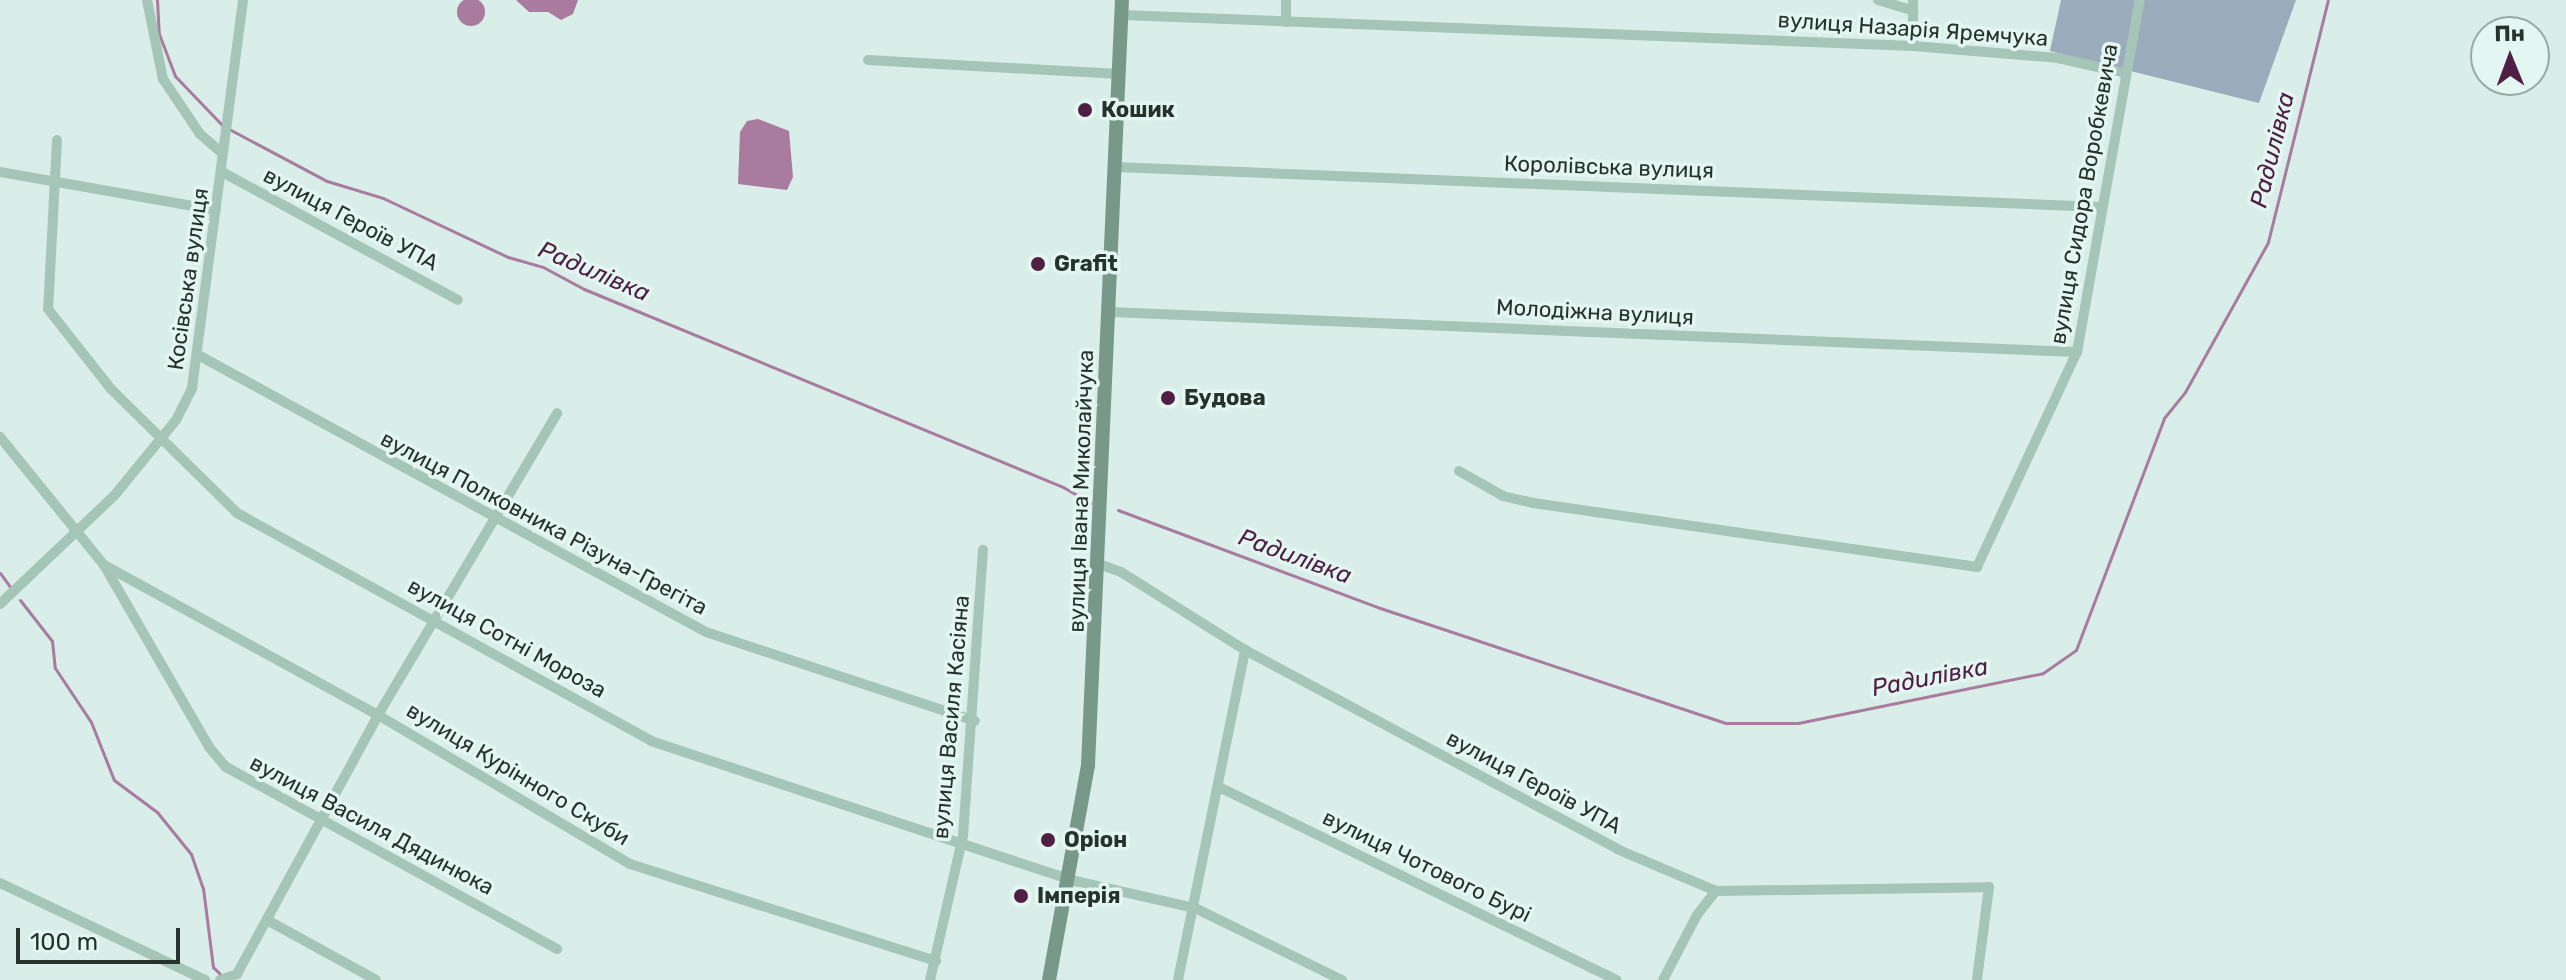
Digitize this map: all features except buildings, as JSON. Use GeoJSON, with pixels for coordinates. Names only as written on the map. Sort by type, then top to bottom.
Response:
{"type":"FeatureCollection","features":[{"type":"Feature","properties":{"kind":"street"},"geometry":{"type":"LineString","coordinates":[[147,0],[163,79],[194,127],[222,153]]}},
{"type":"Feature","properties":{"kind":"street","name":"Косівська вулиця"},"geometry":{"type":"LineString","coordinates":[[0,604],[80,532],[182,412],[200,356],[216,210],[224,173],[223,131],[243,0]]}},
{"type":"Feature","properties":{"kind":"street"},"geometry":{"type":"LineString","coordinates":[[1286,0],[1286,22]]}},
{"type":"Feature","properties":{"kind":"street"},"geometry":{"type":"LineString","coordinates":[[1878,0],[1913,6],[1913,46]]}},
{"type":"Feature","properties":{"kind":"street","name":"вулиця Сидора Воробкевича"},"geometry":{"type":"LineString","coordinates":[[1459,471],[1503,496],[1533,503],[1977,567],[2077,352],[2100,207],[2140,0]]}},
{"type":"Feature","properties":{"kind":"street","name":"вулиця Назарія Яремчука"},"geometry":{"type":"LineString","coordinates":[[1122,8],[1286,22],[1913,46],[2058,58],[2124,73]]}},
{"type":"Feature","properties":{"kind":"street","name":"вулиця Івана Миколайчука"},"geometry":{"type":"LineString","coordinates":[[1049,980],[1088,765],[1103,494],[1122,8]]}},
{"type":"Feature","properties":{"kind":"street"},"geometry":{"type":"LineString","coordinates":[[868,60],[1120,74]]}},
{"type":"Feature","properties":{"kind":"street","name":"вулиця Сотні Мороза"},"geometry":{"type":"LineString","coordinates":[[57,140],[57,183],[47,306],[111,389],[159,440],[237,513],[651,741],[1069,879],[1195,908],[1342,980]]}},
{"type":"Feature","properties":{"kind":"street","name":"Королівська вулиця"},"geometry":{"type":"LineString","coordinates":[[1116,167],[2100,207]]}},
{"type":"Feature","properties":{"kind":"street"},"geometry":{"type":"LineString","coordinates":[[0,172],[216,210]]}},
{"type":"Feature","properties":{"kind":"street","name":"вулиця Героїв УПА"},"geometry":{"type":"LineString","coordinates":[[224,173],[458,300]]}},
{"type":"Feature","properties":{"kind":"street","name":"Молодіжна вулиця"},"geometry":{"type":"LineString","coordinates":[[1110,312],[2077,352]]}},
{"type":"Feature","properties":{"kind":"street","name":"вулиця Полковника Різуна-Грегіта"},"geometry":{"type":"LineString","coordinates":[[200,356],[492,519],[706,632],[975,721]]}},
{"type":"Feature","properties":{"kind":"street"},"geometry":{"type":"LineString","coordinates":[[224,979],[237,974],[325,820],[378,715],[557,413]]}},
{"type":"Feature","properties":{"kind":"street","name":"вулиця Василя Дядинюка"},"geometry":{"type":"LineString","coordinates":[[0,437],[104,565],[214,755],[236,775],[325,820],[557,949]]}},
{"type":"Feature","properties":{"kind":"street","name":"вулиця Василя Касіяна"},"geometry":{"type":"LineString","coordinates":[[930,980],[962,842],[975,721],[983,550]]}},
{"type":"Feature","properties":{"kind":"street","name":"вулиця Героїв УПА"},"geometry":{"type":"LineString","coordinates":[[1099,564],[1121,572],[1245,650],[1619,850],[1716,891],[1989,887],[1977,980]]}},
{"type":"Feature","properties":{"kind":"street","name":"вулиця Курінного Скуби"},"geometry":{"type":"LineString","coordinates":[[104,565],[378,715],[630,864],[936,961]]}},
{"type":"Feature","properties":{"kind":"street"},"geometry":{"type":"LineString","coordinates":[[1178,980],[1245,650]]}},
{"type":"Feature","properties":{"kind":"street","name":"вулиця Чотового Бурі"},"geometry":{"type":"LineString","coordinates":[[1219,787],[1617,980]]}},
{"type":"Feature","properties":{"kind":"street"},"geometry":{"type":"LineString","coordinates":[[0,883],[200,978]]}},
{"type":"Feature","properties":{"kind":"street"},"geometry":{"type":"LineString","coordinates":[[1663,980],[1697,915],[1716,891]]}},
{"type":"Feature","properties":{"kind":"street"},"geometry":{"type":"LineString","coordinates":[[267,920],[376,980]]}},
{"type":"Feature","properties":{"kind":"shaded area"},"geometry":{"type":"Polygon","coordinates":[[[471,-2],[481,2],[485,12],[481,22],[471,26],[461,22],[457,12],[461,2],[471,-2]]]}},
{"type":"Feature","properties":{"kind":"shaded area"},"geometry":{"type":"Polygon","coordinates":[[[516,0],[578,0],[573,14],[561,20],[548,12],[529,12],[516,0]]]}},
{"type":"Feature","properties":{"kind":"shaded area"},"geometry":{"type":"Polygon","coordinates":[[[2061,0],[2296,0],[2259,103],[2050,51],[2061,0]]]}},
{"type":"Feature","properties":{"kind":"shaded area"},"geometry":{"type":"Polygon","coordinates":[[[758,119],[789,131],[793,177],[787,190],[738,184],[740,132],[747,121],[758,119]]]}},
{"type":"Feature","properties":{"kind":"waterway","name":"Радилівка"},"geometry":{"type":"LineString","coordinates":[[157,0],[159,34],[175,76],[222,125]]}},
{"type":"Feature","properties":{"kind":"waterway","name":"Радилівка"},"geometry":{"type":"LineString","coordinates":[[1118,510],[1380,608],[1726,723],[1798,723],[2043,673],[2076,650],[2164,418],[2185,392],[2268,242],[2328,0]]}},
{"type":"Feature","properties":{"kind":"waterway","name":"Радилівка"},"geometry":{"type":"LineString","coordinates":[[229,129],[327,181],[383,198],[508,257],[543,267],[584,289],[1063,487],[1091,503]]}},
{"type":"Feature","properties":{"kind":"waterway"},"geometry":{"type":"LineString","coordinates":[[0,573],[11,588]]}},
{"type":"Feature","properties":{"kind":"waterway"},"geometry":{"type":"LineString","coordinates":[[20,600],[52,641],[55,668],[91,722],[114,780],[157,812],[191,854],[203,888],[213,967],[221,975]]}},
{"type":"Feature","properties":{"kind":"place","name":"Кошик"},"geometry":{"type":"Point","coordinates":[1085,110]}},
{"type":"Feature","properties":{"kind":"place","name":"Grafit"},"geometry":{"type":"Point","coordinates":[1038,264]}},
{"type":"Feature","properties":{"kind":"place","name":"Будова"},"geometry":{"type":"Point","coordinates":[1168,398]}},
{"type":"Feature","properties":{"kind":"place","name":"Оріон"},"geometry":{"type":"Point","coordinates":[1048,840]}},
{"type":"Feature","properties":{"kind":"place","name":"Імперія"},"geometry":{"type":"Point","coordinates":[1021,896]}}]}
